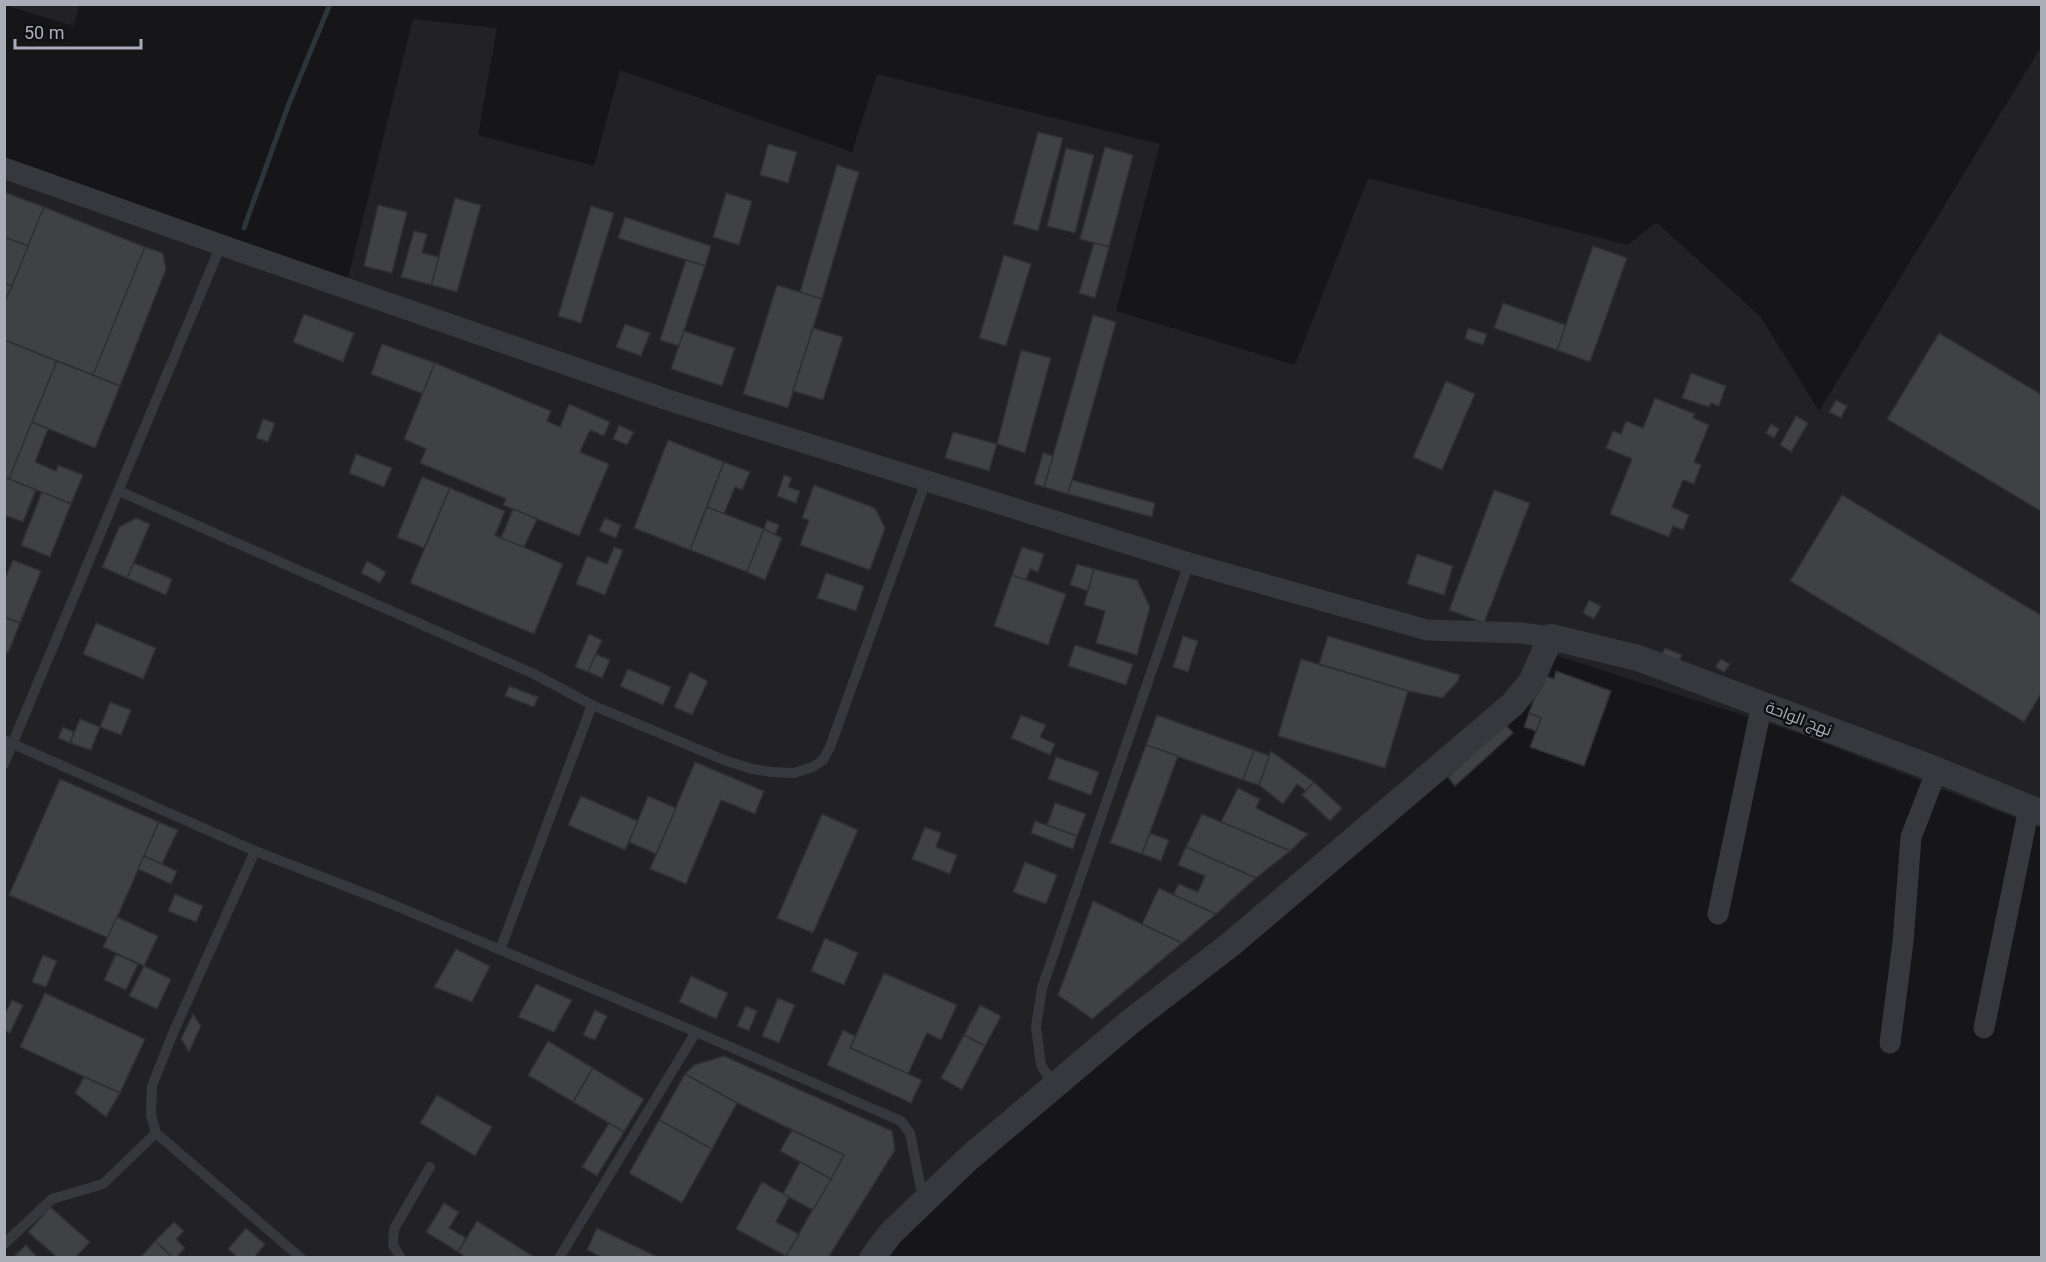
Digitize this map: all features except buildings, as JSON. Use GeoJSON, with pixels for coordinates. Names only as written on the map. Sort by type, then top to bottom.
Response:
{"type":"FeatureCollection","features":[{"type":"Feature","properties":{"kind":"street"},"geometry":{"type":"LineString","coordinates":[[4,168],[674,402],[1189,563],[1427,630],[1522,633],[1551,637],[1531,682],[1513,704],[1231,944],[1130,1022],[970,1157],[891,1233],[872,1257]]}},
{"type":"Feature","properties":{"kind":"street","name":"نهج الواحة"},"geometry":{"type":"LineString","coordinates":[[1551,637],[1638,658],[2035,810]]}},
{"type":"Feature","properties":{"kind":"street"},"geometry":{"type":"LineString","coordinates":[[1718,914],[1762,704]]}},
{"type":"Feature","properties":{"kind":"street"},"geometry":{"type":"LineString","coordinates":[[1890,1043],[1903,942],[1911,837],[1937,771]]}},
{"type":"Feature","properties":{"kind":"street"},"geometry":{"type":"LineString","coordinates":[[1984,1028],[2035,810]]}},
{"type":"Feature","properties":{"kind":"lane"},"geometry":{"type":"LineString","coordinates":[[4,764],[9,742],[119,491],[220,245]]}},
{"type":"Feature","properties":{"kind":"lane"},"geometry":{"type":"LineString","coordinates":[[119,491],[534,674],[592,705],[724,760],[752,769],[794,773],[813,767],[823,760],[830,747],[926,481]]}},
{"type":"Feature","properties":{"kind":"lane"},"geometry":{"type":"LineString","coordinates":[[1054,1087],[1041,1065],[1036,1027],[1042,988],[1189,563]]}},
{"type":"Feature","properties":{"kind":"lane"},"geometry":{"type":"LineString","coordinates":[[500,950],[592,705]]}},
{"type":"Feature","properties":{"kind":"lane"},"geometry":{"type":"LineString","coordinates":[[9,742],[255,851],[389,903],[901,1121],[910,1133],[923,1202]]}},
{"type":"Feature","properties":{"kind":"lane"},"geometry":{"type":"LineString","coordinates":[[255,851],[173,1033],[152,1086],[151,1115],[156,1133],[301,1257]]}},
{"type":"Feature","properties":{"kind":"lane"},"geometry":{"type":"LineString","coordinates":[[559,1257],[696,1032]]}},
{"type":"Feature","properties":{"kind":"lane"},"geometry":{"type":"LineString","coordinates":[[4,1244],[52,1199],[103,1184],[156,1133]]}},
{"type":"Feature","properties":{"kind":"lane"},"geometry":{"type":"LineString","coordinates":[[401,1257],[393,1245],[394,1229],[430,1167]]}},
{"type":"Feature","properties":{"kind":"shaded area"},"geometry":{"type":"Polygon","coordinates":[[[5,4],[79,5],[74,26],[5,4]]]}},
{"type":"Feature","properties":{"kind":"shaded area"},"geometry":{"type":"Polygon","coordinates":[[[413,19],[497,28],[478,135],[594,166],[620,70],[852,152],[877,74],[1160,144],[1116,311],[1295,365],[1368,178],[1628,245],[1656,222],[1760,316],[1819,411],[2041,47],[2041,828],[1798,733],[1545,652],[1539,670],[906,1232],[885,1257],[5,1258],[5,173],[344,294],[413,19]]]}},
{"type":"Feature","properties":{"kind":"waterway"},"geometry":{"type":"LineString","coordinates":[[244,228],[288,106],[330,4]]}}]}
